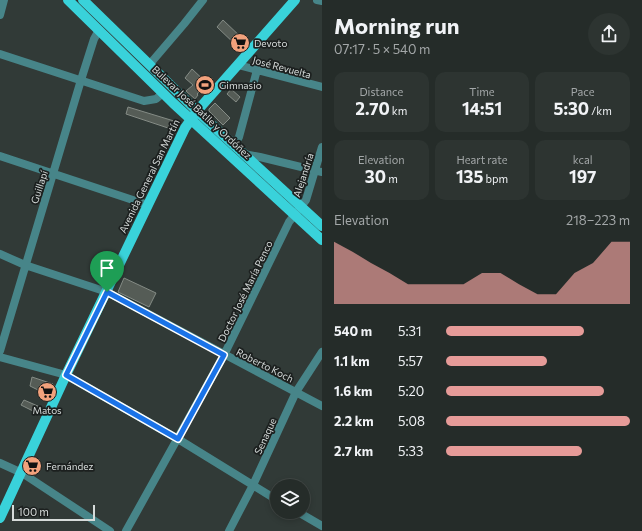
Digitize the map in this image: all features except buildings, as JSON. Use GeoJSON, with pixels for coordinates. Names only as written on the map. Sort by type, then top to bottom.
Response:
{"type":"FeatureCollection","features":[{"type":"Feature","properties":{"kind":"main road","name":"Bulevar José Batlle y Ordóñez"},"geometry":{"type":"LineString","coordinates":[[68,0],[163,93],[244,154],[298,211],[322,240]]}},
{"type":"Feature","properties":{"kind":"main road","name":"Bulevar José Batlle y Ordóñez"},"geometry":{"type":"LineString","coordinates":[[83,0],[149,64],[194,115],[298,211],[322,226]]}},
{"type":"Feature","properties":{"kind":"main road","name":"Avenida General San Martín"},"geometry":{"type":"LineString","coordinates":[[0,518],[66,375],[107,292],[184,128],[295,0]]}},
{"type":"Feature","properties":{"kind":"street"},"geometry":{"type":"LineString","coordinates":[[0,15],[4,0]]}},
{"type":"Feature","properties":{"kind":"street"},"geometry":{"type":"LineString","coordinates":[[149,64],[203,0]]}},
{"type":"Feature","properties":{"kind":"street"},"geometry":{"type":"LineString","coordinates":[[317,0],[322,1]]}},
{"type":"Feature","properties":{"kind":"street","name":"Guillapí"},"geometry":{"type":"LineString","coordinates":[[0,352],[24,265],[54,173],[94,39],[99,30]]}},
{"type":"Feature","properties":{"kind":"street"},"geometry":{"type":"LineString","coordinates":[[0,54],[144,101],[156,99],[163,93]]}},
{"type":"Feature","properties":{"kind":"street","name":"José Revuelta"},"geometry":{"type":"LineString","coordinates":[[238,66],[322,87]]}},
{"type":"Feature","properties":{"kind":"street"},"geometry":{"type":"LineString","coordinates":[[234,146],[239,137],[257,70]]}},
{"type":"Feature","properties":{"kind":"street","name":"Alejandría"},"geometry":{"type":"LineString","coordinates":[[298,211],[309,195],[319,171],[322,147]]}},
{"type":"Feature","properties":{"kind":"street"},"geometry":{"type":"LineString","coordinates":[[244,154],[260,156],[319,171]]}},
{"type":"Feature","properties":{"kind":"street"},"geometry":{"type":"LineString","coordinates":[[0,156],[148,205]]}},
{"type":"Feature","properties":{"kind":"street","name":"Doctor José María Penco"},"geometry":{"type":"LineString","coordinates":[[126,531],[224,355],[289,222],[298,211]]}},
{"type":"Feature","properties":{"kind":"street","name":"Roberto Koch"},"geometry":{"type":"LineString","coordinates":[[0,254],[24,265],[107,292],[322,406]]}},
{"type":"Feature","properties":{"kind":"street","name":"Senaque"},"geometry":{"type":"LineString","coordinates":[[229,531],[253,486],[296,392],[322,352]]}},
{"type":"Feature","properties":{"kind":"street"},"geometry":{"type":"LineString","coordinates":[[0,356],[66,375],[178,439],[270,496]]}},
{"type":"Feature","properties":{"kind":"street"},"geometry":{"type":"LineString","coordinates":[[0,463],[22,473],[110,531]]}},
{"type":"Feature","properties":{"kind":"street"},"geometry":{"type":"LineString","coordinates":[[310,519],[322,526]]}},
{"type":"Feature","properties":{"kind":"place","name":"Devoto"},"geometry":{"type":"Point","coordinates":[240,43]}},
{"type":"Feature","properties":{"kind":"place","name":"Gimnasio"},"geometry":{"type":"Point","coordinates":[205,85]}},
{"type":"Feature","properties":{"kind":"place","name":"Matos"},"geometry":{"type":"Point","coordinates":[47,392]}},
{"type":"Feature","properties":{"kind":"place","name":"Fernández"},"geometry":{"type":"Point","coordinates":[32,466]}},
{"type":"Feature","properties":{"kind":"route"},"geometry":{"type":"LineString","coordinates":[[107,292],[224,355],[178,439],[66,375],[107,292]]}}]}
